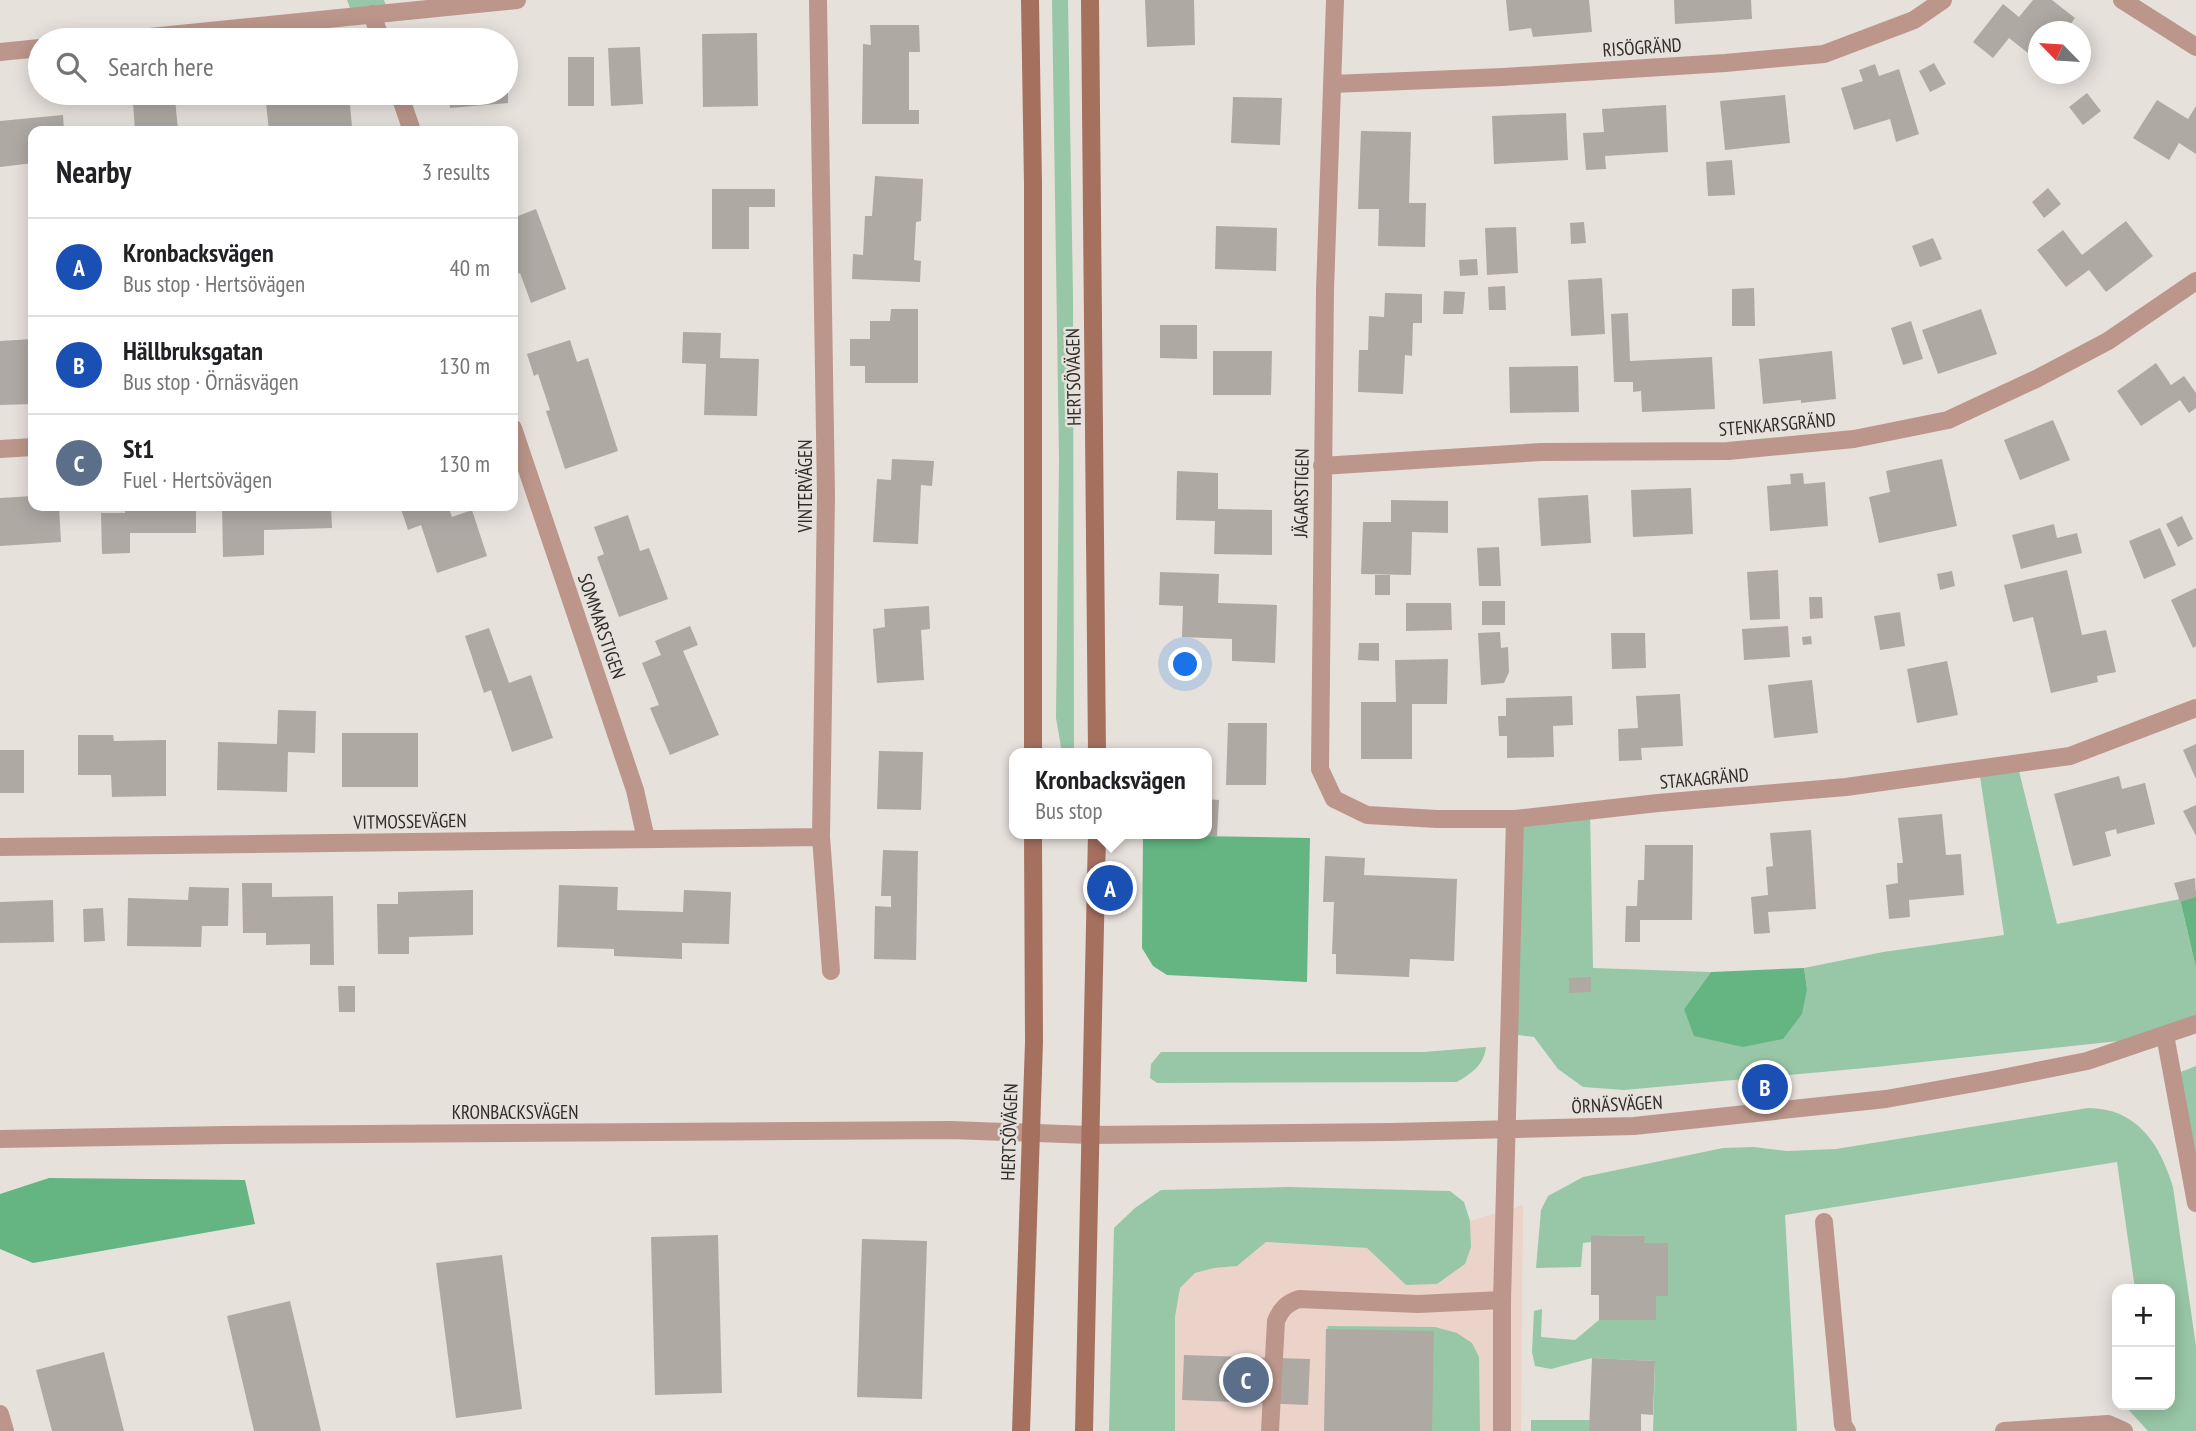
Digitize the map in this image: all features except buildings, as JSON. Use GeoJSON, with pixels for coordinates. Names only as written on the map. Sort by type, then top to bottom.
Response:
{"type":"FeatureCollection","features":[{"type":"Feature","properties":{"kind":"main road","name":"HERTSÖVÄGEN"},"geometry":{"type":"LineString","coordinates":[[1030,0],[1033,184],[1033,748]]}},
{"type":"Feature","properties":{"kind":"main road","name":"HERTSÖVÄGEN"},"geometry":{"type":"LineString","coordinates":[[1090,0],[1097,748]]}},
{"type":"Feature","properties":{"kind":"main road","name":"HERTSÖVÄGEN"},"geometry":{"type":"LineString","coordinates":[[1021,1431],[1034,1042],[1033,839]]}},
{"type":"Feature","properties":{"kind":"main road"},"geometry":{"type":"LineString","coordinates":[[1084,1431],[1097,839]]}},
{"type":"Feature","properties":{"kind":"street"},"geometry":{"type":"LineString","coordinates":[[241,28],[517,0]]}},
{"type":"Feature","properties":{"kind":"street","name":"VINTERVÄGEN"},"geometry":{"type":"LineString","coordinates":[[818,0],[826,495],[821,837],[831,971]]}},
{"type":"Feature","properties":{"kind":"street","name":"JÄGARSTIGEN"},"geometry":{"type":"LineString","coordinates":[[1335,0],[1325,290],[1320,769],[1334,799],[1367,815],[1437,820],[1515,819]]}},
{"type":"Feature","properties":{"kind":"street","name":"RISÖGRÄND"},"geometry":{"type":"LineString","coordinates":[[1332,85],[1726,63],[1824,54],[1914,20],[1942,0]]}},
{"type":"Feature","properties":{"kind":"street"},"geometry":{"type":"LineString","coordinates":[[2122,0],[2196,47]]}},
{"type":"Feature","properties":{"kind":"street"},"geometry":{"type":"LineString","coordinates":[[372,15],[377,28]]}},
{"type":"Feature","properties":{"kind":"street"},"geometry":{"type":"LineString","coordinates":[[0,52],[28,49]]}},
{"type":"Feature","properties":{"kind":"street"},"geometry":{"type":"LineString","coordinates":[[403,105],[410,126]]}},
{"type":"Feature","properties":{"kind":"street","name":"STENKARSGRÄND"},"geometry":{"type":"LineString","coordinates":[[1322,466],[1541,452],[1728,451],[1854,439],[1948,420],[2036,379],[2108,341],[2196,281]]}},
{"type":"Feature","properties":{"kind":"street","name":"SOMMARSTIGEN"},"geometry":{"type":"LineString","coordinates":[[518,443],[635,790],[646,839]]}},
{"type":"Feature","properties":{"kind":"street"},"geometry":{"type":"LineString","coordinates":[[0,449],[28,447]]}},
{"type":"Feature","properties":{"kind":"street","name":"STAKAGRÄND"},"geometry":{"type":"LineString","coordinates":[[1515,819],[1658,803],[1846,787],[2070,756],[2196,708]]}},
{"type":"Feature","properties":{"kind":"street"},"geometry":{"type":"LineString","coordinates":[[1502,1431],[1502,1300],[1515,819]]}},
{"type":"Feature","properties":{"kind":"street","name":"VITMOSSEVÄGEN"},"geometry":{"type":"LineString","coordinates":[[0,848],[821,837]]}},
{"type":"Feature","properties":{"kind":"street","name":"ÖRNÄSVÄGEN"},"geometry":{"type":"LineString","coordinates":[[1030,1133],[1090,1135],[1634,1126],[1886,1099],[2087,1061],[2196,1024]]}},
{"type":"Feature","properties":{"kind":"street"},"geometry":{"type":"LineString","coordinates":[[2165,1035],[2196,1203]]}},
{"type":"Feature","properties":{"kind":"street","name":"KRONBACKSVÄGEN"},"geometry":{"type":"LineString","coordinates":[[0,1139],[938,1130],[1030,1133]]}},
{"type":"Feature","properties":{"kind":"street"},"geometry":{"type":"LineString","coordinates":[[1824,1222],[1843,1425],[1847,1431]]}},
{"type":"Feature","properties":{"kind":"street"},"geometry":{"type":"LineString","coordinates":[[1270,1431],[1276,1321],[1280,1311],[1289,1303],[1299,1299],[1418,1304],[1502,1300]]}},
{"type":"Feature","properties":{"kind":"street"},"geometry":{"type":"LineString","coordinates":[[0,1415],[5,1431]]}},
{"type":"Feature","properties":{"kind":"street"},"geometry":{"type":"LineString","coordinates":[[2004,1431],[2108,1424],[2124,1431]]}},
{"type":"Feature","properties":{"kind":"shaded area"},"geometry":{"type":"Polygon","coordinates":[[[1523,1205],[1521,1431],[1175,1431],[1175,1317],[1180,1288],[1195,1273],[1237,1266],[1266,1242],[1367,1248],[1406,1285],[1471,1247],[1470,1221],[1523,1205]]]}},
{"type":"Feature","properties":{"kind":"green space"},"geometry":{"type":"Polygon","coordinates":[[[347,0],[384,0],[388,12],[353,16],[347,0]]]}},
{"type":"Feature","properties":{"kind":"green space"},"geometry":{"type":"Polygon","coordinates":[[[1052,0],[1068,0],[1073,296],[1074,748],[1061,748],[1056,718],[1059,460],[1052,0]]]}},
{"type":"Feature","properties":{"kind":"green space"},"geometry":{"type":"Polygon","coordinates":[[[2017,763],[2057,924],[2180,899],[2196,968],[2196,1025],[2166,1036],[1624,1090],[1583,1087],[1558,1069],[1534,1037],[1510,1034],[1513,819],[1590,811],[1593,968],[1711,972],[1684,1009],[1807,989],[1804,968],[1883,952],[2004,935],[1979,770],[2017,763]]]}},
{"type":"Feature","properties":{"kind":"green space"},"geometry":{"type":"Polygon","coordinates":[[[1212,836],[1310,838],[1307,982],[1167,975],[1153,966],[1142,948],[1143,839],[1212,839],[1212,836]]]}},
{"type":"Feature","properties":{"kind":"green space"},"geometry":{"type":"Polygon","coordinates":[[[2196,891],[2196,968],[2180,899],[2196,891]]]}},
{"type":"Feature","properties":{"kind":"green space"},"geometry":{"type":"Polygon","coordinates":[[[1804,968],[1807,989],[1802,1014],[1783,1039],[1743,1047],[1694,1036],[1684,1009],[1711,972],[1804,968]]]}},
{"type":"Feature","properties":{"kind":"green space"},"geometry":{"type":"Polygon","coordinates":[[[1486,1047],[1483,1059],[1476,1068],[1457,1082],[1157,1083],[1150,1078],[1151,1064],[1161,1052],[1423,1052],[1486,1047]]]}},
{"type":"Feature","properties":{"kind":"green space"},"geometry":{"type":"Polygon","coordinates":[[[2196,1066],[2196,1197],[2173,1075],[2196,1066]]]}},
{"type":"Feature","properties":{"kind":"green space"},"geometry":{"type":"Polygon","coordinates":[[[2088,1108],[2120,1114],[2133,1122],[2153,1143],[2173,1187],[2196,1346],[2196,1431],[2148,1431],[2129,1410],[2175,1410],[2175,1284],[2134,1284],[2117,1162],[1785,1215],[1797,1431],[1653,1431],[1655,1361],[1592,1358],[1551,1369],[1535,1366],[1532,1352],[1534,1311],[1542,1309],[1541,1337],[1575,1340],[1599,1320],[1656,1320],[1656,1296],[1668,1243],[1644,1243],[1644,1236],[1592,1235],[1591,1242],[1583,1243],[1581,1267],[1536,1268],[1541,1210],[1548,1196],[1583,1177],[1723,1148],[1754,1147],[1787,1151],[1836,1149],[2088,1108]]]}},
{"type":"Feature","properties":{"kind":"green space"},"geometry":{"type":"Polygon","coordinates":[[[49,1178],[245,1180],[255,1224],[33,1263],[0,1249],[0,1194],[49,1178]]]}},
{"type":"Feature","properties":{"kind":"green space"},"geometry":{"type":"Polygon","coordinates":[[[1288,1187],[1450,1191],[1464,1202],[1470,1221],[1471,1247],[1465,1264],[1437,1284],[1406,1285],[1367,1248],[1266,1242],[1237,1266],[1195,1273],[1180,1288],[1175,1317],[1175,1431],[1109,1431],[1114,1228],[1135,1208],[1161,1190],[1288,1187]]]}},
{"type":"Feature","properties":{"kind":"green space"},"geometry":{"type":"Polygon","coordinates":[[[1328,1326],[1435,1327],[1457,1333],[1472,1343],[1479,1357],[1480,1431],[1432,1431],[1327,1329],[1328,1326]]]}},
{"type":"Feature","properties":{"kind":"green space"},"geometry":{"type":"Polygon","coordinates":[[[1531,1420],[1590,1420],[1589,1431],[1531,1431],[1531,1420]]]}},
{"type":"Feature","properties":{"kind":"place","name":"Kronbacksvägen"},"geometry":{"type":"Point","coordinates":[1110,888]}},
{"type":"Feature","properties":{"kind":"place","name":"Hällbruksgatan"},"geometry":{"type":"Point","coordinates":[1765,1087]}},
{"type":"Feature","properties":{"kind":"place","name":"St1"},"geometry":{"type":"Point","coordinates":[1246,1380]}}]}
